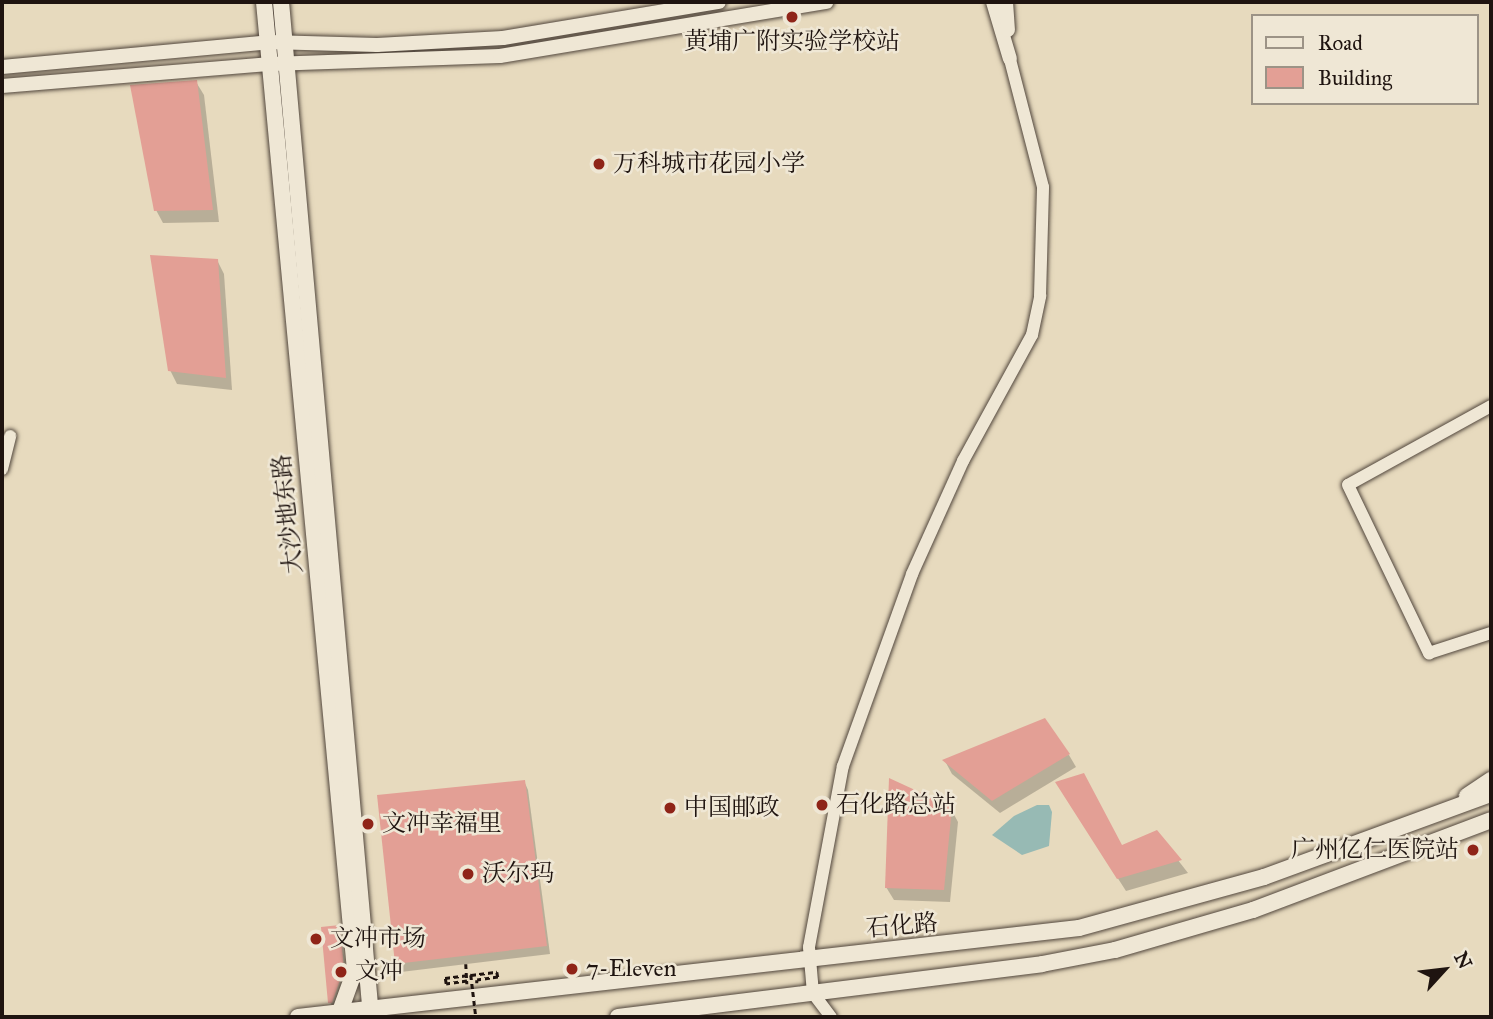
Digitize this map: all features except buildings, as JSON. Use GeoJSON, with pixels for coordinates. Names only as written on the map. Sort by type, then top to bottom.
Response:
{"type":"FeatureCollection","features":[{"type":"Feature","properties":{"kind":"main road","name":"大沙地东路"},"geometry":{"type":"LineString","coordinates":[[264,2],[277,42]]}},
{"type":"Feature","properties":{"kind":"main road","name":"大沙地东路"},"geometry":{"type":"LineString","coordinates":[[281,2],[277,42],[371,1013]]}},
{"type":"Feature","properties":{"kind":"main road","name":"大沙地东路"},"geometry":{"type":"LineString","coordinates":[[279,64],[355,970],[338,1015]]}},
{"type":"Feature","properties":{"kind":"main road"},"geometry":{"type":"LineString","coordinates":[[1452,806],[1491,780]]}},
{"type":"Feature","properties":{"kind":"main road","name":"石化路"},"geometry":{"type":"LineString","coordinates":[[298,1017],[371,1013],[809,957],[1079,928],[1264,877],[1452,806],[1491,794]]}},
{"type":"Feature","properties":{"kind":"main road"},"geometry":{"type":"LineString","coordinates":[[618,1017],[1042,964],[1127,947],[1253,910],[1491,820]]}},
{"type":"Feature","properties":{"kind":"street"},"geometry":{"type":"LineString","coordinates":[[2,66],[277,42],[377,45],[503,38],[719,2]]}},
{"type":"Feature","properties":{"kind":"street"},"geometry":{"type":"LineString","coordinates":[[2,86],[279,64],[500,56],[827,2]]}},
{"type":"Feature","properties":{"kind":"street"},"geometry":{"type":"LineString","coordinates":[[831,1017],[813,993],[809,957],[811,925],[843,766],[912,574],[962,461],[1032,335],[1041,285],[1043,187],[993,2]]}},
{"type":"Feature","properties":{"kind":"street"},"geometry":{"type":"LineString","coordinates":[[1006,2],[1010,59]]}},
{"type":"Feature","properties":{"kind":"street"},"geometry":{"type":"LineString","coordinates":[[1491,406],[1348,485],[1429,653],[1491,633]]}},
{"type":"Feature","properties":{"kind":"street"},"geometry":{"type":"LineString","coordinates":[[2,469],[10,436]]}},
{"type":"Feature","properties":{"kind":"path"},"geometry":{"type":"LineString","coordinates":[[466,964],[467,981],[446,984],[445,978],[471,975],[497,972],[498,977],[477,980]]}},
{"type":"Feature","properties":{"kind":"path"},"geometry":{"type":"LineString","coordinates":[[471,975],[476,1017]]}},
{"type":"Feature","properties":{"kind":"water"},"geometry":{"type":"Polygon","coordinates":[[[1037,805],[1049,805],[1052,812],[1049,846],[1022,855],[992,835],[1014,816],[1037,805]]]}},
{"type":"Feature","properties":{"kind":"place","name":"黄埔广附实验学校站"},"geometry":{"type":"Point","coordinates":[792,17]}},
{"type":"Feature","properties":{"kind":"place","name":"万科城市花园小学"},"geometry":{"type":"Point","coordinates":[599,164]}},
{"type":"Feature","properties":{"kind":"place","name":"石化路总站"},"geometry":{"type":"Point","coordinates":[822,805]}},
{"type":"Feature","properties":{"kind":"place","name":"中国邮政"},"geometry":{"type":"Point","coordinates":[670,808]}},
{"type":"Feature","properties":{"kind":"place","name":"文冲幸福里"},"geometry":{"type":"Point","coordinates":[368,824]}},
{"type":"Feature","properties":{"kind":"place","name":"广州亿仁医院站"},"geometry":{"type":"Point","coordinates":[1473,850]}},
{"type":"Feature","properties":{"kind":"place","name":"沃尔玛"},"geometry":{"type":"Point","coordinates":[468,874]}},
{"type":"Feature","properties":{"kind":"place","name":"文冲市场"},"geometry":{"type":"Point","coordinates":[316,939]}},
{"type":"Feature","properties":{"kind":"place","name":"7-Eleven"},"geometry":{"type":"Point","coordinates":[572,969]}},
{"type":"Feature","properties":{"kind":"place","name":"文冲"},"geometry":{"type":"Point","coordinates":[341,972]}}]}
